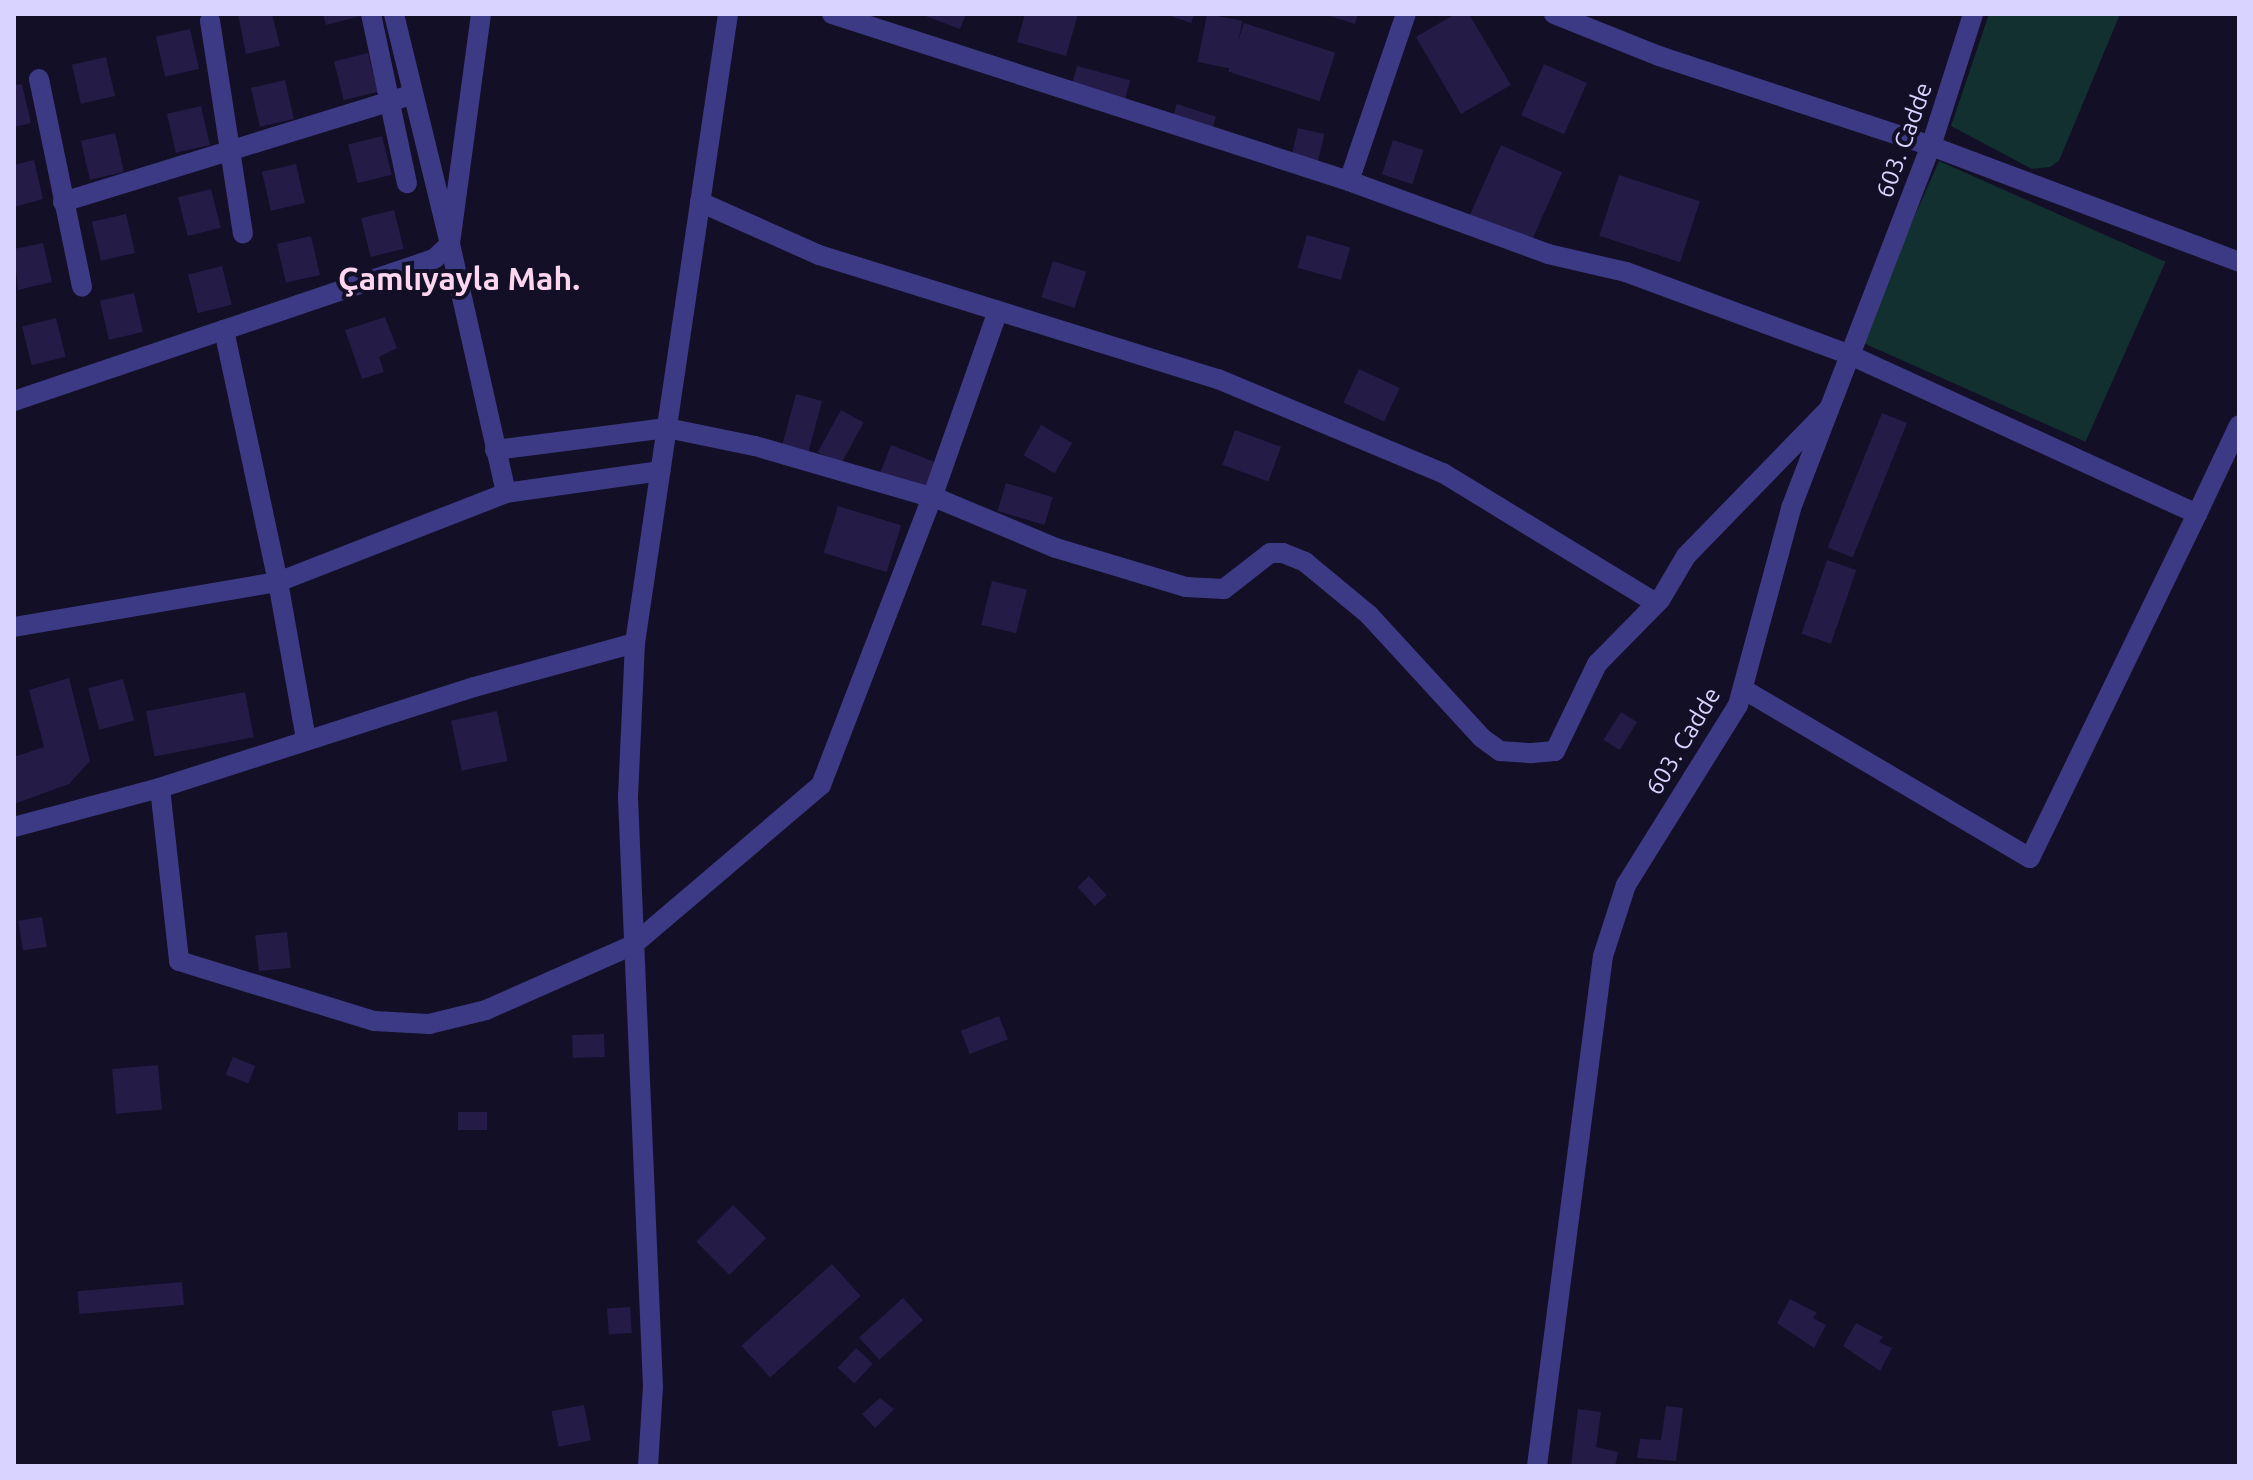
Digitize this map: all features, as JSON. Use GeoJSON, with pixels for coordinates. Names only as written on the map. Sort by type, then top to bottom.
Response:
{"type":"FeatureCollection","features":[{"type":"Feature","properties":{"kind":"street"},"geometry":{"type":"LineString","coordinates":[[371,14],[407,183]]}},
{"type":"Feature","properties":{"kind":"street"},"geometry":{"type":"LineString","coordinates":[[394,14],[450,244],[461,276],[506,493]]}},
{"type":"Feature","properties":{"kind":"street"},"geometry":{"type":"LineString","coordinates":[[14,401],[434,259],[450,244],[481,14]]}},
{"type":"Feature","properties":{"kind":"street"},"geometry":{"type":"LineString","coordinates":[[648,1466],[653,1387],[628,797],[635,643],[728,14]]}},
{"type":"Feature","properties":{"kind":"street"},"geometry":{"type":"LineString","coordinates":[[832,14],[1349,181],[1479,231],[1626,272],[1850,355],[2197,514]]}},
{"type":"Feature","properties":{"kind":"street"},"geometry":{"type":"LineString","coordinates":[[1349,181],[1406,14]]}},
{"type":"Feature","properties":{"kind":"street"},"geometry":{"type":"LineString","coordinates":[[1554,14],[1659,56],[1931,146],[2239,262]]}},
{"type":"Feature","properties":{"kind":"street","name":"603. Cadde"},"geometry":{"type":"LineString","coordinates":[[1537,1466],[1603,956],[1626,885],[1738,705],[1791,508],[1931,146],[1973,14]]}},
{"type":"Feature","properties":{"kind":"street"},"geometry":{"type":"LineString","coordinates":[[210,21],[243,233]]}},
{"type":"Feature","properties":{"kind":"street"},"geometry":{"type":"LineString","coordinates":[[39,79],[82,287]]}},
{"type":"Feature","properties":{"kind":"street"},"geometry":{"type":"LineString","coordinates":[[63,202],[413,94]]}},
{"type":"Feature","properties":{"kind":"street"},"geometry":{"type":"LineString","coordinates":[[700,202],[819,255],[1218,379],[1443,473],[1656,603]]}},
{"type":"Feature","properties":{"kind":"street"},"geometry":{"type":"LineString","coordinates":[[160,788],[183,965],[374,1021],[429,1024],[486,1010],[633,945],[821,785],[932,498],[998,311]]}},
{"type":"Feature","properties":{"kind":"street"},"geometry":{"type":"LineString","coordinates":[[224,330],[278,582],[306,739]]}},
{"type":"Feature","properties":{"kind":"street"},"geometry":{"type":"LineString","coordinates":[[495,450],[667,428],[755,446],[932,498],[1056,548],[1186,587],[1224,589],[1270,553],[1305,562],[1369,615],[1482,738],[1500,751],[1555,751],[1597,664],[1656,603],[1686,556],[1829,409]]}},
{"type":"Feature","properties":{"kind":"street"},"geometry":{"type":"LineString","coordinates":[[1743,689],[2030,858],[2239,425]]}},
{"type":"Feature","properties":{"kind":"street"},"geometry":{"type":"LineString","coordinates":[[15,622],[278,582],[506,493],[660,471]]}},
{"type":"Feature","properties":{"kind":"street"},"geometry":{"type":"LineString","coordinates":[[14,827],[160,788],[306,739],[635,643]]}},
{"type":"Feature","properties":{"kind":"green space"},"geometry":{"type":"Polygon","coordinates":[[[1989,14],[2120,14],[2059,161],[2050,167],[2032,169],[1951,126],[1989,14]]]}},
{"type":"Feature","properties":{"kind":"green space"},"geometry":{"type":"Polygon","coordinates":[[[1939,161],[2166,262],[2085,442],[1859,341],[1939,161]]]}},
{"type":"Feature","properties":{"kind":"building"},"geometry":{"type":"Polygon","coordinates":[[[238,14],[272,14],[280,46],[246,54],[238,14]]]}},
{"type":"Feature","properties":{"kind":"building"},"geometry":{"type":"Polygon","coordinates":[[[323,14],[364,14],[365,15],[326,25],[323,14]]]}},
{"type":"Feature","properties":{"kind":"building"},"geometry":{"type":"Polygon","coordinates":[[[920,14],[966,14],[960,29],[920,14]]]}},
{"type":"Feature","properties":{"kind":"building"},"geometry":{"type":"Polygon","coordinates":[[[1025,14],[1078,14],[1066,56],[1017,42],[1025,14]]]}},
{"type":"Feature","properties":{"kind":"building"},"geometry":{"type":"Polygon","coordinates":[[[1165,14],[1194,14],[1191,23],[1165,14]]]}},
{"type":"Feature","properties":{"kind":"building"},"geometry":{"type":"Polygon","coordinates":[[[1207,14],[1242,21],[1233,69],[1198,62],[1207,14]]]}},
{"type":"Feature","properties":{"kind":"building"},"geometry":{"type":"Polygon","coordinates":[[[1323,14],[1358,14],[1355,24],[1323,14]]]}},
{"type":"Feature","properties":{"kind":"building"},"geometry":{"type":"Polygon","coordinates":[[[1455,14],[1469,14],[1511,85],[1461,114],[1416,37],[1455,14]]]}},
{"type":"Feature","properties":{"kind":"building"},"geometry":{"type":"Polygon","coordinates":[[[1244,23],[1335,53],[1320,101],[1228,72],[1244,23]]]}},
{"type":"Feature","properties":{"kind":"building"},"geometry":{"type":"Polygon","coordinates":[[[190,29],[199,69],[165,77],[156,37],[190,29]]]}},
{"type":"Feature","properties":{"kind":"building"},"geometry":{"type":"Polygon","coordinates":[[[368,53],[378,92],[344,100],[334,61],[368,53]]]}},
{"type":"Feature","properties":{"kind":"building"},"geometry":{"type":"Polygon","coordinates":[[[106,57],[115,96],[81,104],[72,65],[106,57]]]}},
{"type":"Feature","properties":{"kind":"building"},"geometry":{"type":"Polygon","coordinates":[[[1544,64],[1587,83],[1564,134],[1521,115],[1544,64]]]}},
{"type":"Feature","properties":{"kind":"building"},"geometry":{"type":"Polygon","coordinates":[[[1077,66],[1130,80],[1125,101],[1072,86],[1077,66]]]}},
{"type":"Feature","properties":{"kind":"building"},"geometry":{"type":"Polygon","coordinates":[[[285,80],[294,119],[260,127],[251,88],[285,80]]]}},
{"type":"Feature","properties":{"kind":"building"},"geometry":{"type":"Polygon","coordinates":[[[22,84],[31,123],[14,127],[14,85],[22,84]]]}},
{"type":"Feature","properties":{"kind":"building"},"geometry":{"type":"Polygon","coordinates":[[[1177,104],[1216,117],[1211,133],[1172,120],[1177,104]]]}},
{"type":"Feature","properties":{"kind":"building"},"geometry":{"type":"Polygon","coordinates":[[[201,106],[210,145],[176,153],[167,114],[201,106]]]}},
{"type":"Feature","properties":{"kind":"building"},"geometry":{"type":"Polygon","coordinates":[[[1298,128],[1324,134],[1318,161],[1292,155],[1298,128]]]}},
{"type":"Feature","properties":{"kind":"building"},"geometry":{"type":"Polygon","coordinates":[[[115,133],[124,172],[90,180],[81,141],[115,133]]]}},
{"type":"Feature","properties":{"kind":"building"},"geometry":{"type":"Polygon","coordinates":[[[382,136],[392,175],[358,183],[348,144],[382,136]]]}},
{"type":"Feature","properties":{"kind":"building"},"geometry":{"type":"Polygon","coordinates":[[[1393,140],[1423,150],[1412,184],[1382,174],[1393,140]]]}},
{"type":"Feature","properties":{"kind":"building"},"geometry":{"type":"Polygon","coordinates":[[[1501,145],[1562,172],[1531,243],[1470,215],[1501,145]]]}},
{"type":"Feature","properties":{"kind":"building"},"geometry":{"type":"Polygon","coordinates":[[[34,160],[43,199],[14,207],[14,165],[34,160]]]}},
{"type":"Feature","properties":{"kind":"building"},"geometry":{"type":"Polygon","coordinates":[[[296,164],[305,203],[271,211],[262,172],[296,164]]]}},
{"type":"Feature","properties":{"kind":"building"},"geometry":{"type":"Polygon","coordinates":[[[1619,175],[1700,201],[1680,262],[1599,236],[1619,175]]]}},
{"type":"Feature","properties":{"kind":"building"},"geometry":{"type":"Polygon","coordinates":[[[211,189],[221,228],[188,236],[178,197],[211,189]]]}},
{"type":"Feature","properties":{"kind":"building"},"geometry":{"type":"Polygon","coordinates":[[[394,210],[404,249],[371,257],[361,218],[394,210]]]}},
{"type":"Feature","properties":{"kind":"building"},"geometry":{"type":"Polygon","coordinates":[[[126,214],[135,253],[101,261],[92,222],[126,214]]]}},
{"type":"Feature","properties":{"kind":"building"},"geometry":{"type":"Polygon","coordinates":[[[1307,235],[1350,247],[1341,280],[1298,268],[1307,235]]]}},
{"type":"Feature","properties":{"kind":"building"},"geometry":{"type":"Polygon","coordinates":[[[311,236],[320,275],[286,283],[277,244],[311,236]]]}},
{"type":"Feature","properties":{"kind":"building"},"geometry":{"type":"Polygon","coordinates":[[[43,243],[52,282],[18,290],[14,249],[43,243]]]}},
{"type":"Feature","properties":{"kind":"building"},"geometry":{"type":"Polygon","coordinates":[[[1053,261],[1086,272],[1075,308],[1041,297],[1053,261]]]}},
{"type":"Feature","properties":{"kind":"building"},"geometry":{"type":"Polygon","coordinates":[[[222,266],[232,305],[198,313],[188,274],[222,266]]]}},
{"type":"Feature","properties":{"kind":"building"},"geometry":{"type":"Polygon","coordinates":[[[134,293],[143,332],[109,340],[100,301],[134,293]]]}},
{"type":"Feature","properties":{"kind":"building"},"geometry":{"type":"Polygon","coordinates":[[[385,317],[397,348],[379,357],[384,372],[362,379],[345,330],[385,317]]]}},
{"type":"Feature","properties":{"kind":"building"},"geometry":{"type":"Polygon","coordinates":[[[56,318],[66,357],[32,365],[22,326],[56,318]]]}},
{"type":"Feature","properties":{"kind":"building"},"geometry":{"type":"Polygon","coordinates":[[[1359,369],[1400,388],[1384,422],[1343,403],[1359,369]]]}},
{"type":"Feature","properties":{"kind":"building"},"geometry":{"type":"Polygon","coordinates":[[[796,394],[822,401],[809,451],[783,444],[796,394]]]}},
{"type":"Feature","properties":{"kind":"building"},"geometry":{"type":"Polygon","coordinates":[[[841,410],[864,423],[840,465],[818,452],[841,410]]]}},
{"type":"Feature","properties":{"kind":"building"},"geometry":{"type":"Polygon","coordinates":[[[1882,413],[1907,423],[1853,558],[1828,547],[1882,413]]]}},
{"type":"Feature","properties":{"kind":"building"},"geometry":{"type":"Polygon","coordinates":[[[1041,425],[1072,443],[1055,473],[1024,455],[1041,425]]]}},
{"type":"Feature","properties":{"kind":"building"},"geometry":{"type":"Polygon","coordinates":[[[1235,430],[1281,447],[1268,482],[1222,465],[1235,430]]]}},
{"type":"Feature","properties":{"kind":"building"},"geometry":{"type":"Polygon","coordinates":[[[891,445],[938,463],[927,491],[880,473],[891,445]]]}},
{"type":"Feature","properties":{"kind":"building"},"geometry":{"type":"Polygon","coordinates":[[[1006,483],[1053,497],[1044,525],[998,511],[1006,483]]]}},
{"type":"Feature","properties":{"kind":"building"},"geometry":{"type":"Polygon","coordinates":[[[838,506],[901,525],[887,572],[824,553],[838,506]]]}},
{"type":"Feature","properties":{"kind":"building"},"geometry":{"type":"Polygon","coordinates":[[[1827,560],[1856,570],[1831,644],[1802,634],[1827,560]]]}},
{"type":"Feature","properties":{"kind":"building"},"geometry":{"type":"Polygon","coordinates":[[[992,581],[1027,590],[1016,633],[981,625],[992,581]]]}},
{"type":"Feature","properties":{"kind":"building"},"geometry":{"type":"Polygon","coordinates":[[[69,678],[90,761],[69,784],[14,804],[14,757],[44,747],[29,690],[69,678]]]}},
{"type":"Feature","properties":{"kind":"building"},"geometry":{"type":"Polygon","coordinates":[[[123,679],[134,721],[99,730],[88,688],[123,679]]]}},
{"type":"Feature","properties":{"kind":"building"},"geometry":{"type":"Polygon","coordinates":[[[245,692],[254,737],[155,756],[146,711],[245,692]]]}},
{"type":"Feature","properties":{"kind":"building"},"geometry":{"type":"Polygon","coordinates":[[[497,711],[508,761],[462,771],[451,721],[497,711]]]}},
{"type":"Feature","properties":{"kind":"building"},"geometry":{"type":"Polygon","coordinates":[[[1621,712],[1637,722],[1620,750],[1604,740],[1621,712]]]}},
{"type":"Feature","properties":{"kind":"building"},"geometry":{"type":"Polygon","coordinates":[[[1089,876],[1107,895],[1095,906],[1077,887],[1089,876]]]}},
{"type":"Feature","properties":{"kind":"building"},"geometry":{"type":"Polygon","coordinates":[[[42,917],[47,947],[23,950],[18,921],[42,917]]]}},
{"type":"Feature","properties":{"kind":"building"},"geometry":{"type":"Polygon","coordinates":[[[287,932],[291,968],[259,971],[255,935],[287,932]]]}},
{"type":"Feature","properties":{"kind":"building"},"geometry":{"type":"Polygon","coordinates":[[[999,1016],[1008,1039],[970,1054],[961,1031],[999,1016]]]}},
{"type":"Feature","properties":{"kind":"building"},"geometry":{"type":"Polygon","coordinates":[[[604,1034],[605,1057],[573,1058],[572,1035],[604,1034]]]}},
{"type":"Feature","properties":{"kind":"building"},"geometry":{"type":"Polygon","coordinates":[[[233,1057],[255,1066],[248,1084],[226,1075],[233,1057]]]}},
{"type":"Feature","properties":{"kind":"building"},"geometry":{"type":"Polygon","coordinates":[[[158,1065],[162,1110],[116,1114],[112,1069],[158,1065]]]}},
{"type":"Feature","properties":{"kind":"building"},"geometry":{"type":"Polygon","coordinates":[[[458,1112],[487,1112],[487,1130],[458,1130],[458,1112]]]}},
{"type":"Feature","properties":{"kind":"building"},"geometry":{"type":"Polygon","coordinates":[[[733,1205],[766,1238],[729,1275],[696,1242],[733,1205]]]}},
{"type":"Feature","properties":{"kind":"building"},"geometry":{"type":"Polygon","coordinates":[[[832,1264],[861,1296],[770,1378],[741,1346],[832,1264]]]}},
{"type":"Feature","properties":{"kind":"building"},"geometry":{"type":"Polygon","coordinates":[[[182,1282],[184,1305],[79,1314],[77,1291],[182,1282]]]}},
{"type":"Feature","properties":{"kind":"building"},"geometry":{"type":"Polygon","coordinates":[[[903,1298],[923,1320],[879,1360],[859,1337],[903,1298]]]}},
{"type":"Feature","properties":{"kind":"building"},"geometry":{"type":"Polygon","coordinates":[[[1790,1299],[1817,1313],[1813,1318],[1826,1325],[1814,1348],[1777,1323],[1790,1299]]]}},
{"type":"Feature","properties":{"kind":"building"},"geometry":{"type":"Polygon","coordinates":[[[630,1307],[632,1333],[609,1335],[607,1309],[630,1307]]]}},
{"type":"Feature","properties":{"kind":"building"},"geometry":{"type":"Polygon","coordinates":[[[1856,1323],[1883,1337],[1879,1342],[1892,1348],[1880,1371],[1843,1346],[1856,1323]]]}},
{"type":"Feature","properties":{"kind":"building"},"geometry":{"type":"Polygon","coordinates":[[[856,1348],[873,1364],[854,1383],[838,1368],[856,1348]]]}},
{"type":"Feature","properties":{"kind":"building"},"geometry":{"type":"Polygon","coordinates":[[[880,1398],[894,1409],[875,1428],[862,1414],[880,1398]]]}},
{"type":"Feature","properties":{"kind":"building"},"geometry":{"type":"Polygon","coordinates":[[[584,1405],[591,1440],[558,1447],[552,1411],[584,1405]]]}},
{"type":"Feature","properties":{"kind":"building"},"geometry":{"type":"Polygon","coordinates":[[[1666,1406],[1683,1408],[1676,1461],[1637,1458],[1640,1439],[1661,1440],[1666,1406]]]}},
{"type":"Feature","properties":{"kind":"building"},"geometry":{"type":"Polygon","coordinates":[[[1578,1409],[1601,1412],[1596,1447],[1618,1452],[1615,1466],[1571,1466],[1578,1409]]]}},
{"type":"Feature","properties":{"kind":"district","name":"Çamlıyayla Mah."},"geometry":{"type":"Point","coordinates":[459,278]}}]}
